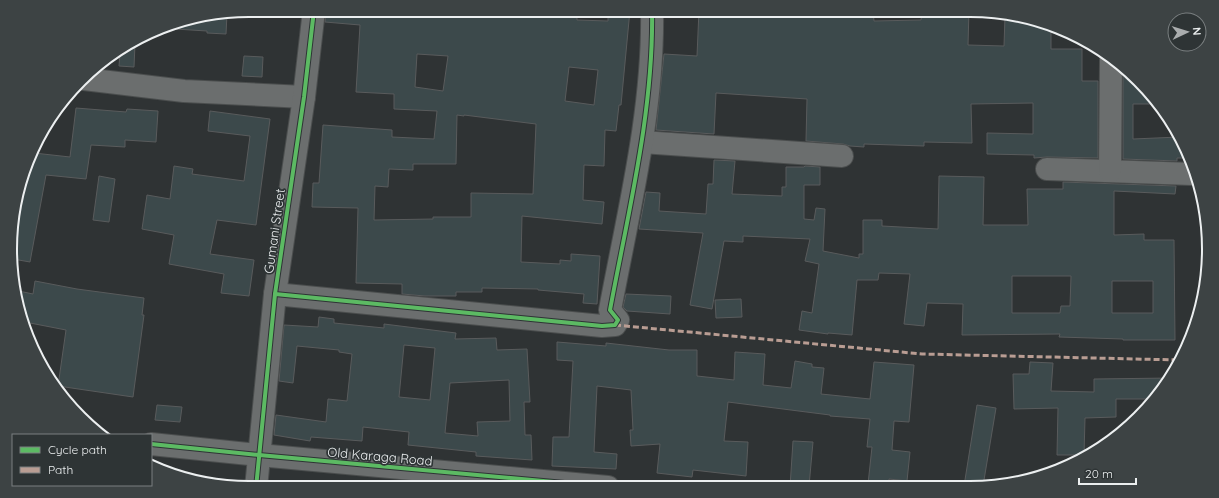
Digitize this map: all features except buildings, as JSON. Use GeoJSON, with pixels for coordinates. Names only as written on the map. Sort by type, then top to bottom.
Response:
{"type":"FeatureCollection","features":[{"type":"Feature","properties":{"kind":"street","name":"Gumani Street"},"geometry":{"type":"LineString","coordinates":[[257,481],[275,294],[304,97],[313,17]]}},
{"type":"Feature","properties":{"kind":"street"},"geometry":{"type":"LineString","coordinates":[[275,294],[594,326],[615,325],[618,320],[610,310],[642,142],[653,40],[652,17]]}},
{"type":"Feature","properties":{"kind":"street"},"geometry":{"type":"LineString","coordinates":[[1110,170],[1112,66]]}},
{"type":"Feature","properties":{"kind":"street"},"geometry":{"type":"LineString","coordinates":[[91,80],[184,91],[304,97]]}},
{"type":"Feature","properties":{"kind":"street"},"geometry":{"type":"LineString","coordinates":[[642,142],[842,156]]}},
{"type":"Feature","properties":{"kind":"street"},"geometry":{"type":"LineString","coordinates":[[1047,169],[1190,174]]}},
{"type":"Feature","properties":{"kind":"street","name":"Old Karaga Road"},"geometry":{"type":"LineString","coordinates":[[152,444],[487,481]]}},
{"type":"Feature","properties":{"kind":"marked path"},"geometry":{"type":"LineString","coordinates":[[615,325],[922,354],[1174,360]]}},
{"type":"Feature","properties":{"kind":"cycle path"},"geometry":{"type":"LineString","coordinates":[[257,481],[275,294],[304,97],[313,17]]}},
{"type":"Feature","properties":{"kind":"cycle path"},"geometry":{"type":"LineString","coordinates":[[275,294],[602,326],[615,325],[618,320],[610,310],[632,199],[644,123],[652,48],[652,17]]}},
{"type":"Feature","properties":{"kind":"cycle path"},"geometry":{"type":"LineString","coordinates":[[152,444],[543,481]]}}]}
